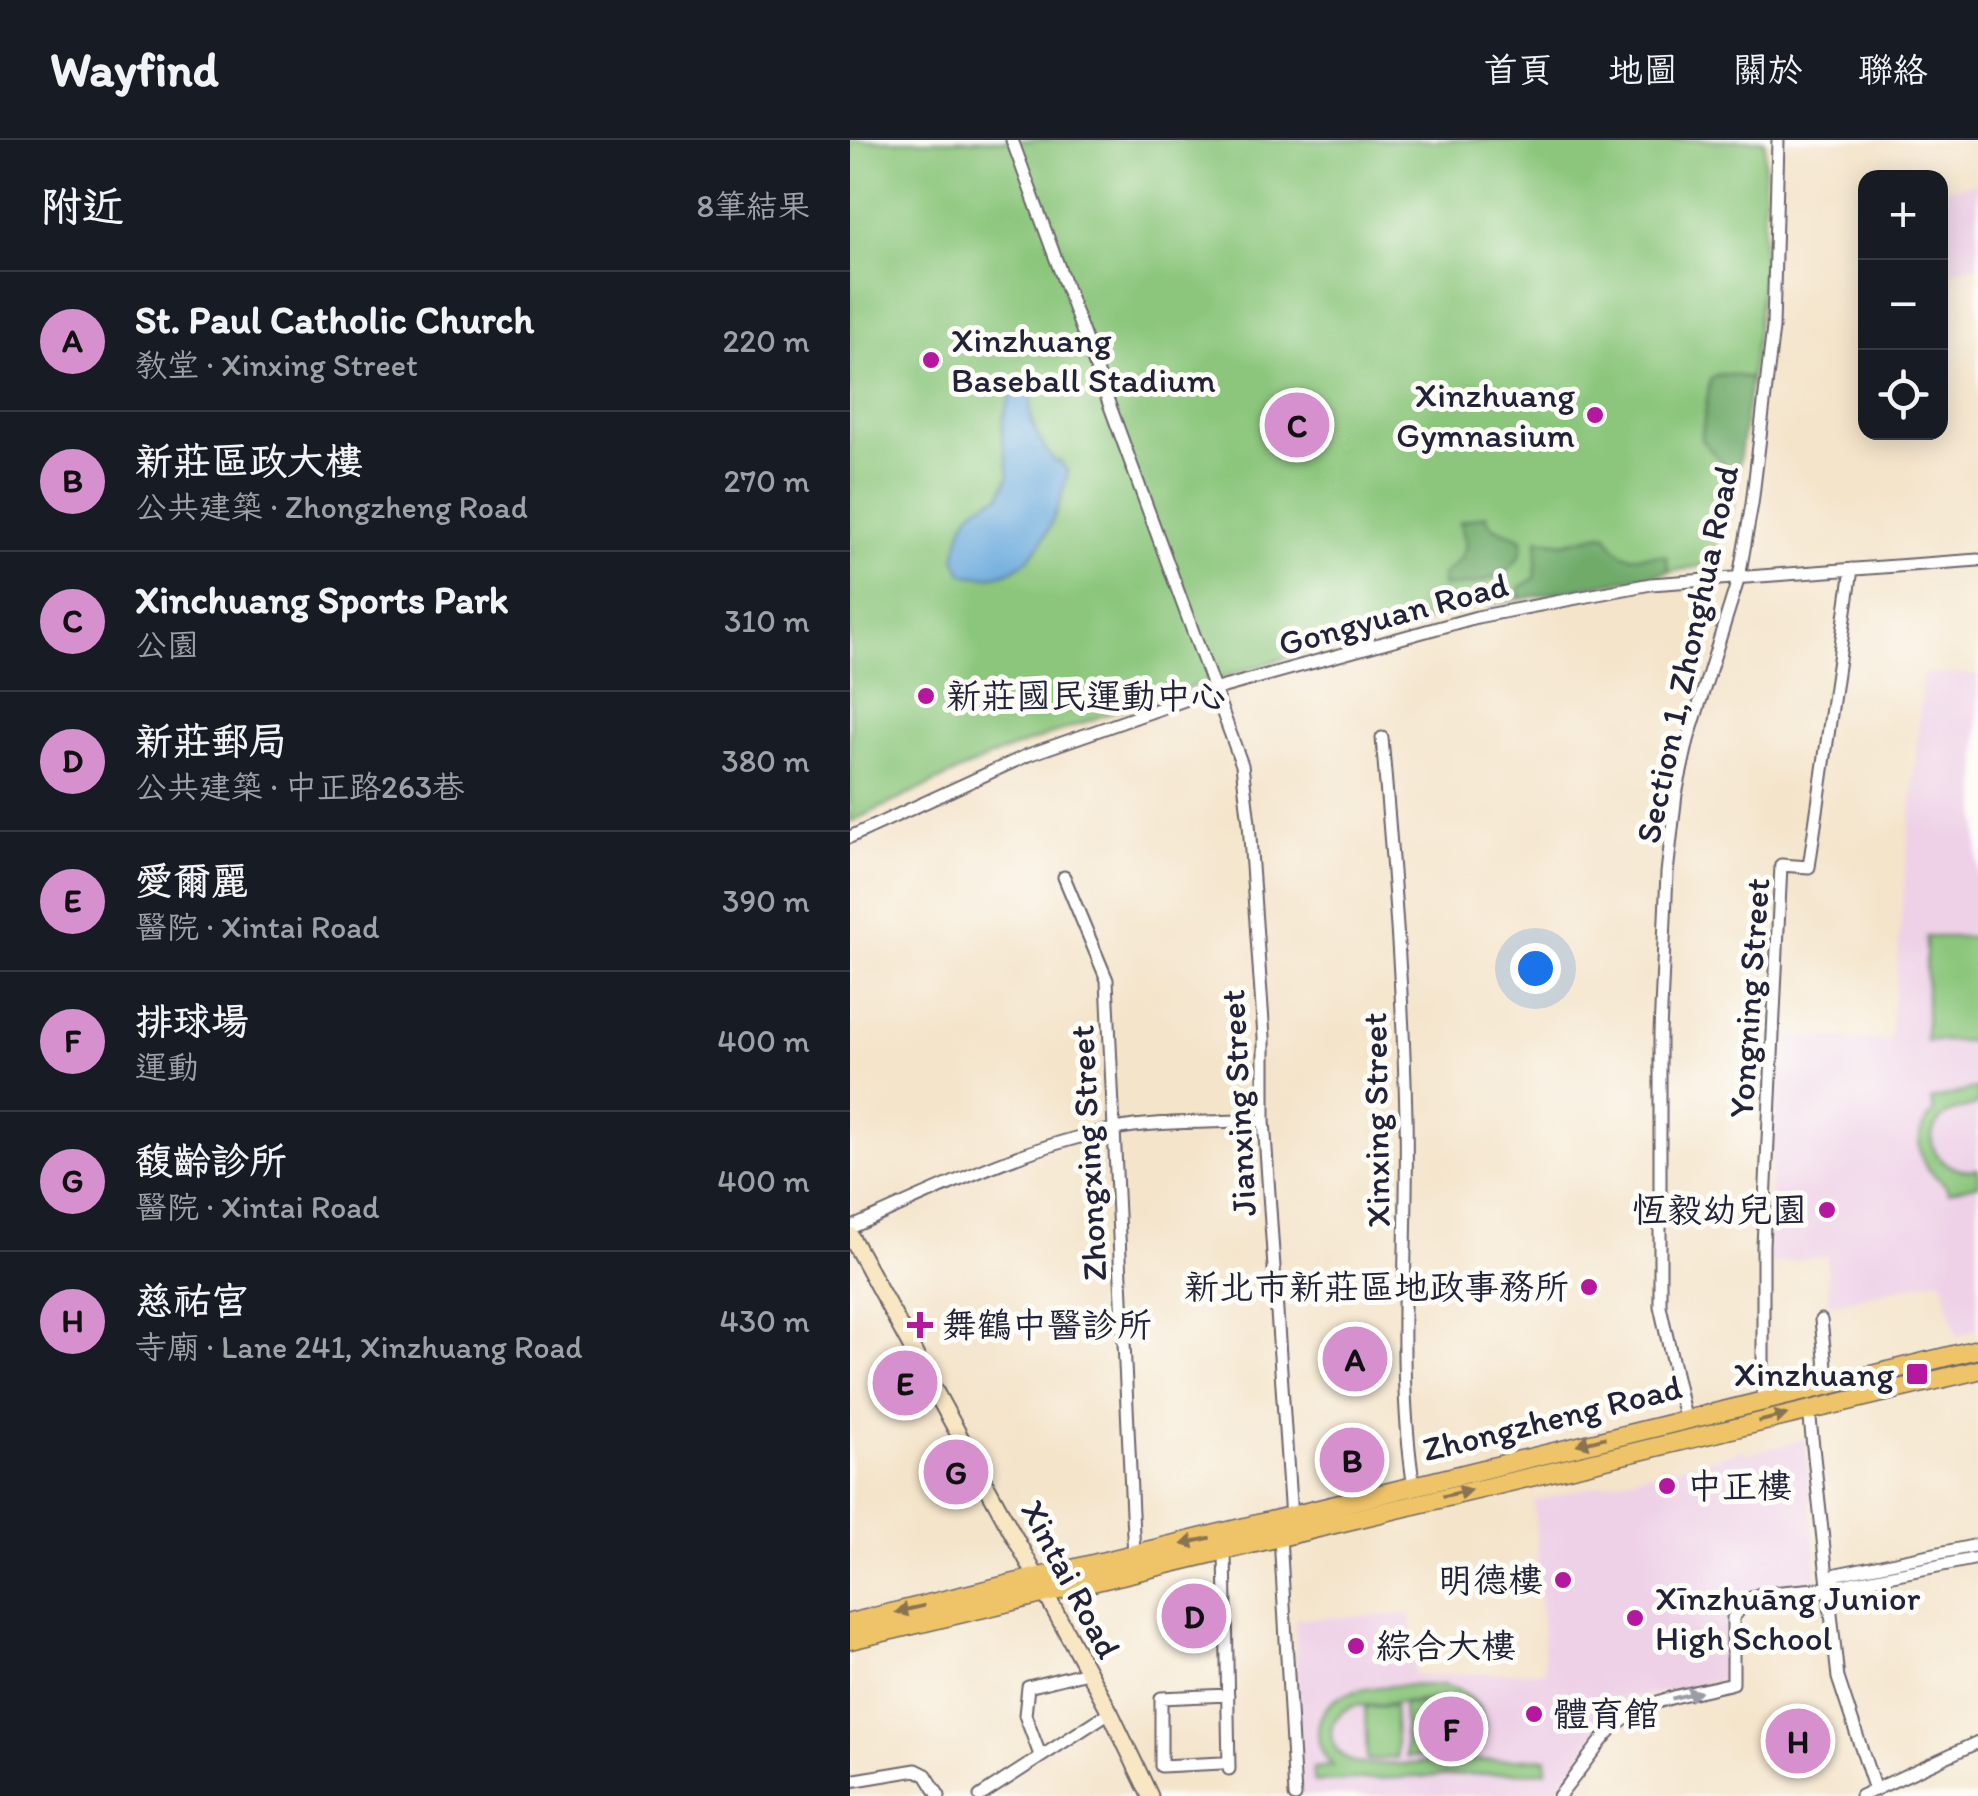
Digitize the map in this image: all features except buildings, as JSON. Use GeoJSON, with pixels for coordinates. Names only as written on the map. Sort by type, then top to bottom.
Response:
{"type":"FeatureCollection","features":[{"type":"Feature","properties":{"kind":"main road","name":"Xintai Road"},"geometry":{"type":"LineString","coordinates":[[850,1232],[1110,1712],[1150,1796]]}},
{"type":"Feature","properties":{"kind":"main road","name":"Zhongzheng Road"},"geometry":{"type":"LineString","coordinates":[[850,1624],[1225,1552],[1685,1418],[1978,1349]]}},
{"type":"Feature","properties":{"kind":"main road","name":"Zhongzheng Road"},"geometry":{"type":"LineString","coordinates":[[850,1640],[1041,1587],[1134,1556],[1291,1518],[1809,1410],[1978,1370]]}},
{"type":"Feature","properties":{"kind":"street","name":"Jianxing Street"},"geometry":{"type":"LineString","coordinates":[[1012,140],[1242,765],[1264,1037],[1264,1120],[1291,1518]]}},
{"type":"Feature","properties":{"kind":"street","name":"Section 1, Zhonghua Road"},"geometry":{"type":"LineString","coordinates":[[1685,1418],[1660,1306],[1660,1033],[1666,885],[1676,794],[1688,740],[1739,577],[1770,366],[1778,140]]}},
{"type":"Feature","properties":{"kind":"street","name":"Gongyuan Road"},"geometry":{"type":"LineString","coordinates":[[850,837],[1028,755],[1214,690],[1477,617],[1650,584],[1978,560]]}},
{"type":"Feature","properties":{"kind":"street","name":"Yongning Street"},"geometry":{"type":"LineString","coordinates":[[1763,1400],[1764,1230],[1781,865],[1809,866],[1852,569]]}},
{"type":"Feature","properties":{"kind":"street","name":"Xinxing Street"},"geometry":{"type":"LineString","coordinates":[[1382,738],[1405,1048],[1408,1440],[1416,1494]]}},
{"type":"Feature","properties":{"kind":"street","name":"Zhongxing Street"},"geometry":{"type":"LineString","coordinates":[[1064,877],[1106,980],[1134,1556]]}},
{"type":"Feature","properties":{"kind":"street"},"geometry":{"type":"LineString","coordinates":[[850,1232],[1028,1153],[1115,1129],[1264,1120]]}},
{"type":"Feature","properties":{"kind":"street"},"geometry":{"type":"LineString","coordinates":[[1821,1320],[1828,1385]]}},
{"type":"Feature","properties":{"kind":"street"},"geometry":{"type":"LineString","coordinates":[[1809,1410],[1838,1678],[1874,1790]]}},
{"type":"Feature","properties":{"kind":"street"},"geometry":{"type":"LineString","coordinates":[[1280,1536],[1294,1796]]}},
{"type":"Feature","properties":{"kind":"street"},"geometry":{"type":"LineString","coordinates":[[1827,1588],[1837,1574],[1978,1545]]}},
{"type":"Feature","properties":{"kind":"street"},"geometry":{"type":"LineString","coordinates":[[1225,1552],[1228,1695],[1226,1766],[1161,1766],[1161,1698],[1228,1695]]}},
{"type":"Feature","properties":{"kind":"street"},"geometry":{"type":"LineString","coordinates":[[1559,1796],[1614,1727],[1629,1715],[1653,1704],[1733,1683],[1733,1618],[1746,1600],[1760,1594],[1827,1588],[1978,1558]]}},
{"type":"Feature","properties":{"kind":"street"},"geometry":{"type":"LineString","coordinates":[[1040,1755],[1025,1715],[1028,1688],[1087,1672]]}},
{"type":"Feature","properties":{"kind":"street"},"geometry":{"type":"LineString","coordinates":[[980,1796],[1110,1712]]}},
{"type":"Feature","properties":{"kind":"street"},"geometry":{"type":"LineString","coordinates":[[1860,1796],[1978,1742]]}},
{"type":"Feature","properties":{"kind":"street"},"geometry":{"type":"LineString","coordinates":[[850,1781],[916,1770],[926,1774],[939,1796]]}},
{"type":"Feature","properties":{"kind":"street"},"geometry":{"type":"LineString","coordinates":[[998,1783],[1006,1796]]}},
{"type":"Feature","properties":{"kind":"shaded area"},"geometry":{"type":"Polygon","coordinates":[[[1978,182],[1978,265],[1948,271],[1948,260],[1948,188],[1978,182]]]}},
{"type":"Feature","properties":{"kind":"shaded area"},"geometry":{"type":"Polygon","coordinates":[[[1923,674],[1978,674],[1978,1327],[1957,1338],[1942,1278],[1829,1305],[1826,1256],[1768,1264],[1776,1035],[1890,1041],[1923,674]]]}},
{"type":"Feature","properties":{"kind":"shaded area","name":"Xīnzhuāng Junior High School"},"geometry":{"type":"Polygon","coordinates":[[[1806,1439],[1817,1578],[1760,1588],[1743,1597],[1729,1617],[1724,1679],[1623,1700],[1604,1720],[1554,1796],[1300,1796],[1295,1619],[1411,1614],[1414,1675],[1545,1671],[1534,1501],[1806,1439]]]}},
{"type":"Feature","properties":{"kind":"green space"},"geometry":{"type":"Polygon","coordinates":[[[850,140],[1765,140],[1763,270],[1732,511],[1707,565],[1477,607],[1307,651],[1118,710],[992,756],[850,822],[850,140]]]}},
{"type":"Feature","properties":{"kind":"green space"},"geometry":{"type":"Polygon","coordinates":[[[1725,374],[1751,378],[1738,470],[1726,499],[1713,493],[1727,474],[1721,461],[1701,440],[1710,380],[1725,374]]]}},
{"type":"Feature","properties":{"kind":"green space"},"geometry":{"type":"Polygon","coordinates":[[[1486,515],[1496,528],[1522,539],[1516,562],[1481,582],[1442,586],[1442,576],[1460,559],[1466,546],[1460,522],[1486,515]]]}},
{"type":"Feature","properties":{"kind":"green space"},"geometry":{"type":"Polygon","coordinates":[[[1607,535],[1626,555],[1666,556],[1669,572],[1521,599],[1519,588],[1535,578],[1538,539],[1564,543],[1607,535]]]}},
{"type":"Feature","properties":{"kind":"green space"},"geometry":{"type":"Polygon","coordinates":[[[1926,937],[1978,937],[1978,1041],[1926,1041],[1926,937]]]}},
{"type":"Feature","properties":{"kind":"green space"},"geometry":{"type":"Polygon","coordinates":[[[1978,1088],[1978,1105],[1946,1115],[1933,1134],[1932,1144],[1943,1161],[1964,1170],[1978,1169],[1978,1184],[1948,1192],[1923,1159],[1919,1143],[1923,1126],[1934,1111],[1931,1100],[1978,1088]]]}},
{"type":"Feature","properties":{"kind":"green space"},"geometry":{"type":"Polygon","coordinates":[[[1443,1685],[1468,1696],[1482,1714],[1483,1737],[1470,1761],[1546,1758],[1546,1771],[1314,1782],[1313,1768],[1333,1766],[1322,1751],[1318,1732],[1322,1714],[1333,1702],[1348,1693],[1367,1689],[1443,1685]],[[1444,1700],[1353,1706],[1342,1712],[1332,1727],[1334,1745],[1358,1764],[1408,1764],[1444,1758],[1458,1752],[1468,1741],[1470,1726],[1464,1713],[1444,1700]]]}},
{"type":"Feature","properties":{"kind":"green space"},"geometry":{"type":"Polygon","coordinates":[[[1433,1703],[1436,1756],[1406,1757],[1403,1705],[1433,1703]]]}},
{"type":"Feature","properties":{"kind":"green space"},"geometry":{"type":"Polygon","coordinates":[[[1394,1706],[1397,1758],[1367,1760],[1365,1707],[1394,1706]]]}},
{"type":"Feature","properties":{"kind":"water"},"geometry":{"type":"Polygon","coordinates":[[[1025,382],[1034,392],[1032,420],[1039,439],[1068,472],[1056,513],[1037,549],[1023,563],[1007,573],[987,577],[963,574],[955,558],[963,526],[978,506],[1000,496],[1009,475],[1003,418],[1015,384],[1025,382]]]}},
{"type":"Feature","properties":{"kind":"place","name":"Xinzhuang Baseball Stadium"},"geometry":{"type":"Point","coordinates":[931,360]}},
{"type":"Feature","properties":{"kind":"place","name":"Xinzhuang Gymnasium"},"geometry":{"type":"Point","coordinates":[1595,415]}},
{"type":"Feature","properties":{"kind":"place","name":"Xinchuang Sports Park"},"geometry":{"type":"Point","coordinates":[1297,425]}},
{"type":"Feature","properties":{"kind":"place","name":"新莊國民運動中心"},"geometry":{"type":"Point","coordinates":[926,696]}},
{"type":"Feature","properties":{"kind":"place","name":"恆毅幼兒園"},"geometry":{"type":"Point","coordinates":[1827,1210]}},
{"type":"Feature","properties":{"kind":"place","name":"新北市新莊區地政事務所"},"geometry":{"type":"Point","coordinates":[1589,1287]}},
{"type":"Feature","properties":{"kind":"place","name":"舞鶴中醫診所"},"geometry":{"type":"Point","coordinates":[920,1325]}},
{"type":"Feature","properties":{"kind":"place","name":"St. Paul Catholic Church"},"geometry":{"type":"Point","coordinates":[1355,1359]}},
{"type":"Feature","properties":{"kind":"place","name":"Xinzhuang"},"geometry":{"type":"Point","coordinates":[1917,1374]}},
{"type":"Feature","properties":{"kind":"place","name":"愛爾麗"},"geometry":{"type":"Point","coordinates":[905,1383]}},
{"type":"Feature","properties":{"kind":"place","name":"新莊區政大樓"},"geometry":{"type":"Point","coordinates":[1352,1460]}},
{"type":"Feature","properties":{"kind":"place","name":"馥齡診所"},"geometry":{"type":"Point","coordinates":[956,1472]}},
{"type":"Feature","properties":{"kind":"place","name":"中正樓"},"geometry":{"type":"Point","coordinates":[1667,1486]}},
{"type":"Feature","properties":{"kind":"place","name":"明德樓"},"geometry":{"type":"Point","coordinates":[1563,1580]}},
{"type":"Feature","properties":{"kind":"place","name":"新莊郵局"},"geometry":{"type":"Point","coordinates":[1194,1616]}},
{"type":"Feature","properties":{"kind":"place","name":"Xīnzhuāng Junior High School"},"geometry":{"type":"Point","coordinates":[1635,1618]}},
{"type":"Feature","properties":{"kind":"place","name":"綜合大樓"},"geometry":{"type":"Point","coordinates":[1356,1646]}},
{"type":"Feature","properties":{"kind":"place","name":"體育館"},"geometry":{"type":"Point","coordinates":[1534,1714]}},
{"type":"Feature","properties":{"kind":"place","name":"排球場"},"geometry":{"type":"Point","coordinates":[1451,1729]}},
{"type":"Feature","properties":{"kind":"place","name":"慈祐宮"},"geometry":{"type":"Point","coordinates":[1798,1741]}}]}
